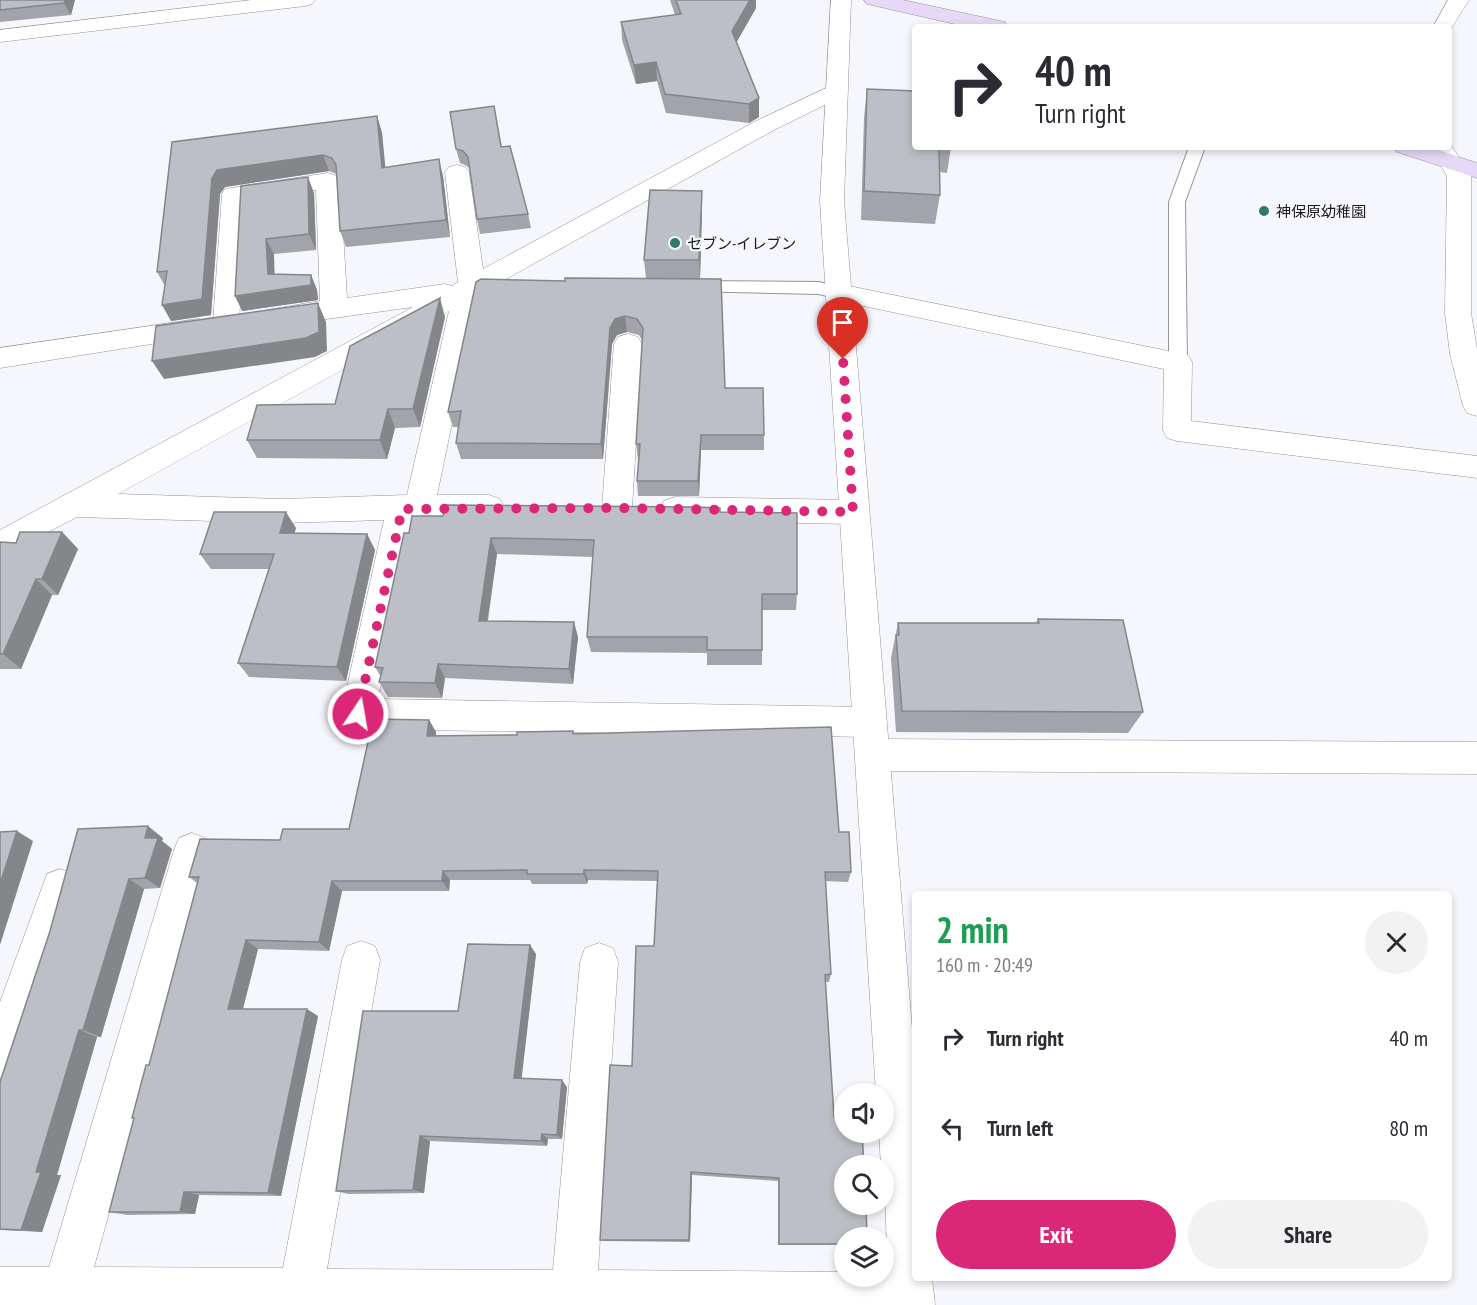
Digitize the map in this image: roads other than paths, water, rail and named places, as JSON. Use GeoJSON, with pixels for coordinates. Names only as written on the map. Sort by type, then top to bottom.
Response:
{"type":"FeatureCollection","features":[{"type":"Feature","properties":{"kind":"main road"},"geometry":{"type":"LineString","coordinates":[[874,0],[983,24]]}},
{"type":"Feature","properties":{"kind":"main road"},"geometry":{"type":"LineString","coordinates":[[1423,150],[1446,154],[1477,171]]}},
{"type":"Feature","properties":{"kind":"street"},"geometry":{"type":"LineString","coordinates":[[0,36],[305,0]]}},
{"type":"Feature","properties":{"kind":"street"},"geometry":{"type":"LineString","coordinates":[[0,1289],[222,1298],[301,1291],[395,1299],[574,1293],[911,1300],[911,1246],[870,739],[832,201],[841,0]]}},
{"type":"Feature","properties":{"kind":"street"},"geometry":{"type":"LineString","coordinates":[[1445,24],[1451,10],[1459,0]]}},
{"type":"Feature","properties":{"kind":"street"},"geometry":{"type":"LineString","coordinates":[[0,545],[766,125],[837,90]]}},
{"type":"Feature","properties":{"kind":"street"},"geometry":{"type":"LineString","coordinates":[[1446,154],[1459,176],[1458,314],[1464,354],[1477,406]]}},
{"type":"Feature","properties":{"kind":"street"},"geometry":{"type":"LineString","coordinates":[[458,172],[470,288],[410,508],[358,714],[870,739],[1477,758]]}},
{"type":"Feature","properties":{"kind":"street"},"geometry":{"type":"LineString","coordinates":[[226,323],[234,194],[328,181],[334,309]]}},
{"type":"Feature","properties":{"kind":"street"},"geometry":{"type":"LineString","coordinates":[[0,358],[470,288]]}},
{"type":"Feature","properties":{"kind":"street"},"geometry":{"type":"LineString","coordinates":[[838,293],[1178,362],[1177,430],[1477,467]]}},
{"type":"Feature","properties":{"kind":"street"},"geometry":{"type":"LineString","coordinates":[[628,344],[626,508],[853,512]]}},
{"type":"Feature","properties":{"kind":"street"},"geometry":{"type":"LineString","coordinates":[[74,505],[282,511],[512,507]]}},
{"type":"Feature","properties":{"kind":"street"},"geometry":{"type":"LineString","coordinates":[[65,1290],[192,850]]}},
{"type":"Feature","properties":{"kind":"street"},"geometry":{"type":"LineString","coordinates":[[0,1058],[60,887]]}},
{"type":"Feature","properties":{"kind":"street"},"geometry":{"type":"LineString","coordinates":[[301,1291],[361,960]]}},
{"type":"Feature","properties":{"kind":"street"},"geometry":{"type":"LineString","coordinates":[[574,1293],[599,962]]}},
{"type":"Feature","properties":{"kind":"lane"},"geometry":{"type":"LineString","coordinates":[[1178,362],[1177,202],[1196,150]]}},
{"type":"Feature","properties":{"kind":"lane"},"geometry":{"type":"LineString","coordinates":[[470,288],[508,287]]}},
{"type":"Feature","properties":{"kind":"lane"},"geometry":{"type":"LineString","coordinates":[[676,287],[819,288],[838,293]]}},
{"type":"Feature","properties":{"kind":"place","name":"神保原幼稚園"},"geometry":{"type":"Point","coordinates":[1264,211]}},
{"type":"Feature","properties":{"kind":"place","name":"セブン-イレブン"},"geometry":{"type":"Point","coordinates":[675,243]}}]}
